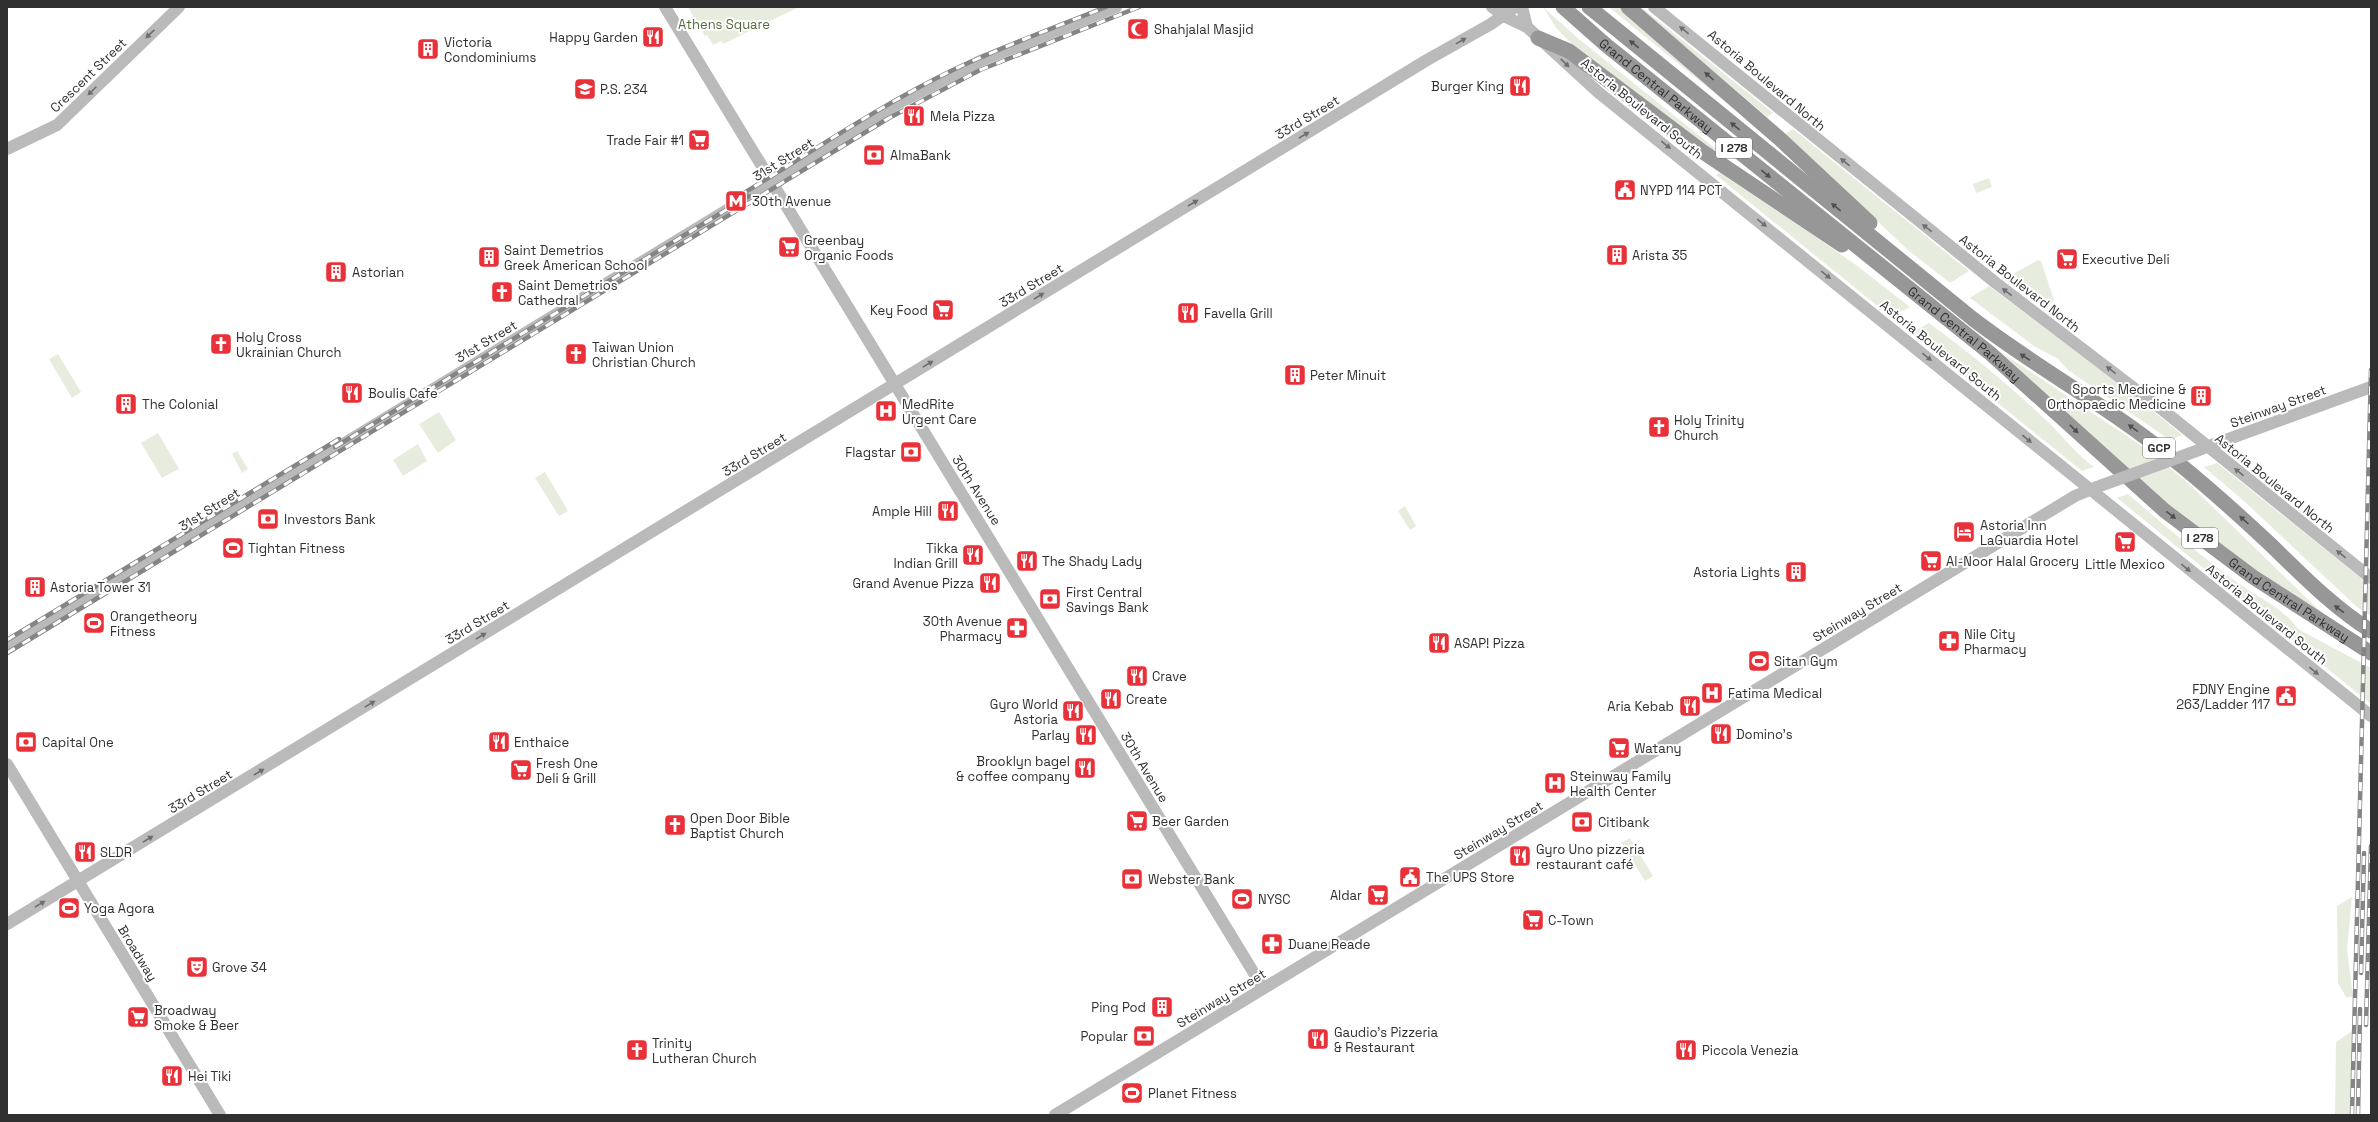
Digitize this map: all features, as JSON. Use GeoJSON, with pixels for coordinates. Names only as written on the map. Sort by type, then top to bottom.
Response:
{"type":"FeatureCollection","features":[{"type":"Feature","properties":{"kind":"highway","name":"Grand Central Parkway"},"geometry":{"type":"LineString","coordinates":[[1563,7],[1606,45],[2014,374],[2102,457],[2180,523],[2253,577],[2371,653]]}},
{"type":"Feature","properties":{"kind":"highway","name":"Grand Central Parkway"},"geometry":{"type":"LineString","coordinates":[[1589,7],[1931,285],[2016,351],[2093,400],[2172,458],[2252,527],[2326,598],[2371,631]]}},
{"type":"Feature","properties":{"kind":"highway"},"geometry":{"type":"LineString","coordinates":[[1628,7],[1780,139],[1884,236],[1931,285]]}},
{"type":"Feature","properties":{"kind":"highway"},"geometry":{"type":"LineString","coordinates":[[1538,38],[1569,51],[1735,174],[1907,287]]}},
{"type":"Feature","properties":{"kind":"main road","name":"Crescent Street"},"geometry":{"type":"LineString","coordinates":[[7,149],[57,125],[179,7]]}},
{"type":"Feature","properties":{"kind":"main road","name":"30th Avenue"},"geometry":{"type":"LineString","coordinates":[[665,7],[1025,594],[1264,988]]}},
{"type":"Feature","properties":{"kind":"main road","name":"31st Street"},"geometry":{"type":"LineString","coordinates":[[7,649],[773,182],[897,104],[980,61],[1116,7]]}},
{"type":"Feature","properties":{"kind":"main road","name":"Astoria Boulevard South"},"geometry":{"type":"LineString","coordinates":[[1492,7],[1504,16],[1527,27],[1589,84],[2093,488],[2371,716]]}},
{"type":"Feature","properties":{"kind":"main road","name":"33rd Street"},"geometry":{"type":"LineString","coordinates":[[7,924],[1427,60],[1504,16],[1515,7]]}},
{"type":"Feature","properties":{"kind":"main road"},"geometry":{"type":"LineString","coordinates":[[1522,7],[1527,27]]}},
{"type":"Feature","properties":{"kind":"main road","name":"Astoria Boulevard North"},"geometry":{"type":"LineString","coordinates":[[1654,7],[2203,448],[2371,578]]}},
{"type":"Feature","properties":{"kind":"main road","name":"Steinway Street"},"geometry":{"type":"LineString","coordinates":[[1055,1115],[2069,500],[2093,488],[2371,386]]}},
{"type":"Feature","properties":{"kind":"main road","name":"Broadway"},"geometry":{"type":"LineString","coordinates":[[7,764],[220,1115]]}},
{"type":"Feature","properties":{"kind":"green space","name":"Athens Square"},"geometry":{"type":"Polygon","coordinates":[[[688,7],[799,7],[723,44],[721,41],[713,45],[707,35],[705,36],[688,7]]]}},
{"type":"Feature","properties":{"kind":"green space"},"geometry":{"type":"Polygon","coordinates":[[[1543,7],[1580,40],[1716,149],[1713,150],[1578,50],[1557,29],[1543,7]]]}},
{"type":"Feature","properties":{"kind":"green space"},"geometry":{"type":"Polygon","coordinates":[[[1609,7],[1621,7],[1745,118],[1609,7]]]}},
{"type":"Feature","properties":{"kind":"green space"},"geometry":{"type":"Polygon","coordinates":[[[1639,7],[1641,7],[1773,113],[1767,117],[1639,7]]]}},
{"type":"Feature","properties":{"kind":"green space"},"geometry":{"type":"Polygon","coordinates":[[[1606,87],[1702,157],[1696,160],[1606,87]]]}},
{"type":"Feature","properties":{"kind":"green space"},"geometry":{"type":"Polygon","coordinates":[[[1793,129],[1969,271],[1950,283],[1908,250],[1785,134],[1793,129]]]}},
{"type":"Feature","properties":{"kind":"green space"},"geometry":{"type":"Polygon","coordinates":[[[1722,171],[1856,265],[1910,307],[1891,317],[1716,175],[1722,171]]]}},
{"type":"Feature","properties":{"kind":"green space"},"geometry":{"type":"Polygon","coordinates":[[[1989,178],[1992,187],[1976,193],[1973,184],[1989,178]]]}},
{"type":"Feature","properties":{"kind":"green space"},"geometry":{"type":"Polygon","coordinates":[[[2038,260],[2041,261],[2054,300],[2051,303],[2013,274],[2038,260]]]}},
{"type":"Feature","properties":{"kind":"green space"},"geometry":{"type":"Polygon","coordinates":[[[1989,286],[2126,389],[2182,435],[2170,440],[2068,370],[2058,359],[2034,346],[1970,298],[1989,286]]]}},
{"type":"Feature","properties":{"kind":"green space"},"geometry":{"type":"Polygon","coordinates":[[[1929,323],[2018,394],[2094,467],[2082,471],[1911,333],[1929,323]]]}},
{"type":"Feature","properties":{"kind":"green space"},"geometry":{"type":"Polygon","coordinates":[[[2001,352],[2148,450],[2188,483],[2321,612],[2261,576],[2149,490],[2001,352]]]}},
{"type":"Feature","properties":{"kind":"green space"},"geometry":{"type":"Polygon","coordinates":[[[58,354],[81,392],[72,398],[49,359],[58,354]]]}},
{"type":"Feature","properties":{"kind":"green space"},"geometry":{"type":"Polygon","coordinates":[[[439,412],[456,440],[438,453],[419,424],[439,412]]]}},
{"type":"Feature","properties":{"kind":"green space"},"geometry":{"type":"Polygon","coordinates":[[[158,433],[179,469],[162,478],[141,443],[158,433]]]}},
{"type":"Feature","properties":{"kind":"green space"},"geometry":{"type":"Polygon","coordinates":[[[418,444],[427,461],[403,476],[393,460],[418,444]]]}},
{"type":"Feature","properties":{"kind":"green space"},"geometry":{"type":"Polygon","coordinates":[[[237,451],[248,469],[242,473],[232,454],[237,451]]]}},
{"type":"Feature","properties":{"kind":"green space"},"geometry":{"type":"Polygon","coordinates":[[[2217,463],[2371,586],[2371,616],[2357,607],[2245,502],[2204,467],[2217,463]]]}},
{"type":"Feature","properties":{"kind":"green space"},"geometry":{"type":"Polygon","coordinates":[[[545,472],[568,511],[559,516],[535,478],[545,472]]]}},
{"type":"Feature","properties":{"kind":"green space"},"geometry":{"type":"Polygon","coordinates":[[[2128,494],[2210,562],[2286,615],[2298,629],[2371,668],[2371,704],[2117,498],[2128,494]]]}},
{"type":"Feature","properties":{"kind":"green space"},"geometry":{"type":"Polygon","coordinates":[[[1405,506],[1416,526],[1410,530],[1398,511],[1405,506]]]}},
{"type":"Feature","properties":{"kind":"green space"},"geometry":{"type":"Polygon","coordinates":[[[1630,838],[1653,876],[1645,881],[1621,843],[1630,838]]]}},
{"type":"Feature","properties":{"kind":"green space"},"geometry":{"type":"Polygon","coordinates":[[[2352,897],[2347,949],[2353,997],[2346,997],[2338,983],[2337,906],[2352,897]]]}},
{"type":"Feature","properties":{"kind":"green space"},"geometry":{"type":"Polygon","coordinates":[[[2352,1031],[2350,1115],[2335,1115],[2336,1042],[2352,1031]]]}},
{"type":"Feature","properties":{"kind":"railway"},"geometry":{"type":"LineString","coordinates":[[739,196],[872,114],[927,83],[992,52],[1106,7]]}},
{"type":"Feature","properties":{"kind":"railway"},"geometry":{"type":"LineString","coordinates":[[7,653],[889,118],[980,70],[1139,7]]}},
{"type":"Feature","properties":{"kind":"railway"},"geometry":{"type":"LineString","coordinates":[[335,447],[749,196]]}},
{"type":"Feature","properties":{"kind":"railway"},"geometry":{"type":"LineString","coordinates":[[2352,1115],[2371,370]]}},
{"type":"Feature","properties":{"kind":"railway"},"geometry":{"type":"LineString","coordinates":[[7,640],[339,439]]}},
{"type":"Feature","properties":{"kind":"railway"},"geometry":{"type":"LineString","coordinates":[[2366,1025],[2371,846]]}},
{"type":"Feature","properties":{"kind":"railway"},"geometry":{"type":"LineString","coordinates":[[2361,973],[2364,853]]}},
{"type":"Feature","properties":{"kind":"railway"},"geometry":{"type":"LineString","coordinates":[[2358,1115],[2360,1009]]}},
{"type":"Feature","properties":{"kind":"place","name":"Shahjalal Masjid"},"geometry":{"type":"Point","coordinates":[1138,29]}},
{"type":"Feature","properties":{"kind":"place","name":"Happy Garden"},"geometry":{"type":"Point","coordinates":[653,37]}},
{"type":"Feature","properties":{"kind":"place","name":"Victoria Condominiums"},"geometry":{"type":"Point","coordinates":[428,49]}},
{"type":"Feature","properties":{"kind":"place","name":"Burger King"},"geometry":{"type":"Point","coordinates":[1520,86]}},
{"type":"Feature","properties":{"kind":"place","name":"P.S. 234"},"geometry":{"type":"Point","coordinates":[585,89]}},
{"type":"Feature","properties":{"kind":"place","name":"Mela Pizza"},"geometry":{"type":"Point","coordinates":[914,116]}},
{"type":"Feature","properties":{"kind":"place","name":"Trade Fair #1"},"geometry":{"type":"Point","coordinates":[699,140]}},
{"type":"Feature","properties":{"kind":"place","name":"AlmaBank"},"geometry":{"type":"Point","coordinates":[874,155]}},
{"type":"Feature","properties":{"kind":"place","name":"NYPD 114 PCT"},"geometry":{"type":"Point","coordinates":[1625,190]}},
{"type":"Feature","properties":{"kind":"place","name":"30th Avenue"},"geometry":{"type":"Point","coordinates":[736,201]}},
{"type":"Feature","properties":{"kind":"place","name":"Greenbay Organic Foods"},"geometry":{"type":"Point","coordinates":[789,247]}},
{"type":"Feature","properties":{"kind":"place","name":"Arista 35"},"geometry":{"type":"Point","coordinates":[1617,255]}},
{"type":"Feature","properties":{"kind":"place","name":"Saint Demetrios Greek American School"},"geometry":{"type":"Point","coordinates":[489,257]}},
{"type":"Feature","properties":{"kind":"place","name":"Executive Deli"},"geometry":{"type":"Point","coordinates":[2067,259]}},
{"type":"Feature","properties":{"kind":"place","name":"Astorian"},"geometry":{"type":"Point","coordinates":[336,272]}},
{"type":"Feature","properties":{"kind":"place","name":"Saint Demetrios Cathedral"},"geometry":{"type":"Point","coordinates":[502,292]}},
{"type":"Feature","properties":{"kind":"place","name":"Key Food"},"geometry":{"type":"Point","coordinates":[943,310]}},
{"type":"Feature","properties":{"kind":"place","name":"Favella Grill"},"geometry":{"type":"Point","coordinates":[1188,313]}},
{"type":"Feature","properties":{"kind":"place","name":"Holy Cross Ukrainian Church"},"geometry":{"type":"Point","coordinates":[221,344]}},
{"type":"Feature","properties":{"kind":"place","name":"Taiwan Union Christian Church"},"geometry":{"type":"Point","coordinates":[576,354]}},
{"type":"Feature","properties":{"kind":"place","name":"Peter Minuit"},"geometry":{"type":"Point","coordinates":[1295,375]}},
{"type":"Feature","properties":{"kind":"place","name":"Boulis Cafe"},"geometry":{"type":"Point","coordinates":[352,393]}},
{"type":"Feature","properties":{"kind":"place","name":"Sports Medicine & Orthopaedic Medicine"},"geometry":{"type":"Point","coordinates":[2201,396]}},
{"type":"Feature","properties":{"kind":"place","name":"The Colonial"},"geometry":{"type":"Point","coordinates":[126,404]}},
{"type":"Feature","properties":{"kind":"place","name":"MedRite Urgent Care"},"geometry":{"type":"Point","coordinates":[886,411]}},
{"type":"Feature","properties":{"kind":"place","name":"Holy Trinity Church"},"geometry":{"type":"Point","coordinates":[1659,427]}},
{"type":"Feature","properties":{"kind":"place","name":"Flagstar"},"geometry":{"type":"Point","coordinates":[911,452]}},
{"type":"Feature","properties":{"kind":"place","name":"Ample Hill"},"geometry":{"type":"Point","coordinates":[948,511]}},
{"type":"Feature","properties":{"kind":"place","name":"Investors Bank"},"geometry":{"type":"Point","coordinates":[268,519]}},
{"type":"Feature","properties":{"kind":"place","name":"Astoria Inn LaGuardia Hotel"},"geometry":{"type":"Point","coordinates":[1964,532]}},
{"type":"Feature","properties":{"kind":"place","name":"Little Mexico"},"geometry":{"type":"Point","coordinates":[2125,542]}},
{"type":"Feature","properties":{"kind":"place","name":"Tightan Fitness"},"geometry":{"type":"Point","coordinates":[233,548]}},
{"type":"Feature","properties":{"kind":"place","name":"Tikka Indian Grill"},"geometry":{"type":"Point","coordinates":[973,555]}},
{"type":"Feature","properties":{"kind":"place","name":"The Shady Lady"},"geometry":{"type":"Point","coordinates":[1027,561]}},
{"type":"Feature","properties":{"kind":"place","name":"Al-Noor Halal Grocery"},"geometry":{"type":"Point","coordinates":[1931,561]}},
{"type":"Feature","properties":{"kind":"place","name":"Astoria Lights"},"geometry":{"type":"Point","coordinates":[1796,572]}},
{"type":"Feature","properties":{"kind":"place","name":"Grand Avenue Pizza"},"geometry":{"type":"Point","coordinates":[990,583]}},
{"type":"Feature","properties":{"kind":"place","name":"Astoria Tower 31"},"geometry":{"type":"Point","coordinates":[35,587]}},
{"type":"Feature","properties":{"kind":"place","name":"First Central Savings Bank"},"geometry":{"type":"Point","coordinates":[1050,599]}},
{"type":"Feature","properties":{"kind":"place","name":"Orangetheory Fitness"},"geometry":{"type":"Point","coordinates":[94,623]}},
{"type":"Feature","properties":{"kind":"place","name":"30th Avenue Pharmacy"},"geometry":{"type":"Point","coordinates":[1017,628]}},
{"type":"Feature","properties":{"kind":"place","name":"Nile City Pharmacy"},"geometry":{"type":"Point","coordinates":[1949,641]}},
{"type":"Feature","properties":{"kind":"place","name":"ASAP! Pizza"},"geometry":{"type":"Point","coordinates":[1439,643]}},
{"type":"Feature","properties":{"kind":"place","name":"Sitan Gym"},"geometry":{"type":"Point","coordinates":[1759,661]}},
{"type":"Feature","properties":{"kind":"place","name":"Crave"},"geometry":{"type":"Point","coordinates":[1137,676]}},
{"type":"Feature","properties":{"kind":"place","name":"Fatima Medical"},"geometry":{"type":"Point","coordinates":[1712,693]}},
{"type":"Feature","properties":{"kind":"place","name":"FDNY Engine 263/Ladder 117"},"geometry":{"type":"Point","coordinates":[2286,696]}},
{"type":"Feature","properties":{"kind":"place","name":"Create"},"geometry":{"type":"Point","coordinates":[1111,699]}},
{"type":"Feature","properties":{"kind":"place","name":"Aria Kebab"},"geometry":{"type":"Point","coordinates":[1690,706]}},
{"type":"Feature","properties":{"kind":"place","name":"Gyro World Astoria"},"geometry":{"type":"Point","coordinates":[1073,711]}},
{"type":"Feature","properties":{"kind":"place","name":"Domino's"},"geometry":{"type":"Point","coordinates":[1721,734]}},
{"type":"Feature","properties":{"kind":"place","name":"Parlay"},"geometry":{"type":"Point","coordinates":[1086,735]}},
{"type":"Feature","properties":{"kind":"place","name":"Capital One"},"geometry":{"type":"Point","coordinates":[26,742]}},
{"type":"Feature","properties":{"kind":"place","name":"Enthaice"},"geometry":{"type":"Point","coordinates":[499,742]}},
{"type":"Feature","properties":{"kind":"place","name":"Watany"},"geometry":{"type":"Point","coordinates":[1619,748]}},
{"type":"Feature","properties":{"kind":"place","name":"Brooklyn bagel & coffee company"},"geometry":{"type":"Point","coordinates":[1085,768]}},
{"type":"Feature","properties":{"kind":"place","name":"Fresh One Deli & Grill"},"geometry":{"type":"Point","coordinates":[521,770]}},
{"type":"Feature","properties":{"kind":"place","name":"Steinway Family Health Center"},"geometry":{"type":"Point","coordinates":[1555,783]}},
{"type":"Feature","properties":{"kind":"place","name":"Beer Garden"},"geometry":{"type":"Point","coordinates":[1137,821]}},
{"type":"Feature","properties":{"kind":"place","name":"Citibank"},"geometry":{"type":"Point","coordinates":[1582,822]}},
{"type":"Feature","properties":{"kind":"place","name":"Open Door Bible Baptist Church"},"geometry":{"type":"Point","coordinates":[675,825]}},
{"type":"Feature","properties":{"kind":"place","name":"SLDR"},"geometry":{"type":"Point","coordinates":[85,852]}},
{"type":"Feature","properties":{"kind":"place","name":"Gyro Uno pizzeria restaurant café"},"geometry":{"type":"Point","coordinates":[1520,856]}},
{"type":"Feature","properties":{"kind":"place","name":"The UPS Store"},"geometry":{"type":"Point","coordinates":[1410,877]}},
{"type":"Feature","properties":{"kind":"place","name":"Webster Bank"},"geometry":{"type":"Point","coordinates":[1132,879]}},
{"type":"Feature","properties":{"kind":"place","name":"Aldar"},"geometry":{"type":"Point","coordinates":[1378,895]}},
{"type":"Feature","properties":{"kind":"place","name":"NYSC"},"geometry":{"type":"Point","coordinates":[1242,899]}},
{"type":"Feature","properties":{"kind":"place","name":"Yoga Agora"},"geometry":{"type":"Point","coordinates":[69,908]}},
{"type":"Feature","properties":{"kind":"place","name":"C-Town"},"geometry":{"type":"Point","coordinates":[1533,920]}},
{"type":"Feature","properties":{"kind":"place","name":"Duane Reade"},"geometry":{"type":"Point","coordinates":[1272,944]}},
{"type":"Feature","properties":{"kind":"place","name":"Grove 34"},"geometry":{"type":"Point","coordinates":[197,967]}},
{"type":"Feature","properties":{"kind":"place","name":"Ping Pod"},"geometry":{"type":"Point","coordinates":[1162,1007]}},
{"type":"Feature","properties":{"kind":"place","name":"Broadway Smoke & Beer"},"geometry":{"type":"Point","coordinates":[138,1017]}},
{"type":"Feature","properties":{"kind":"place","name":"Popular"},"geometry":{"type":"Point","coordinates":[1144,1036]}},
{"type":"Feature","properties":{"kind":"place","name":"Gaudio's Pizzeria & Restaurant"},"geometry":{"type":"Point","coordinates":[1318,1039]}},
{"type":"Feature","properties":{"kind":"place","name":"Trinity Lutheran Church"},"geometry":{"type":"Point","coordinates":[637,1050]}},
{"type":"Feature","properties":{"kind":"place","name":"Piccola Venezia"},"geometry":{"type":"Point","coordinates":[1686,1050]}},
{"type":"Feature","properties":{"kind":"place","name":"Hei Tiki"},"geometry":{"type":"Point","coordinates":[172,1076]}},
{"type":"Feature","properties":{"kind":"place","name":"Planet Fitness"},"geometry":{"type":"Point","coordinates":[1132,1093]}}]}
